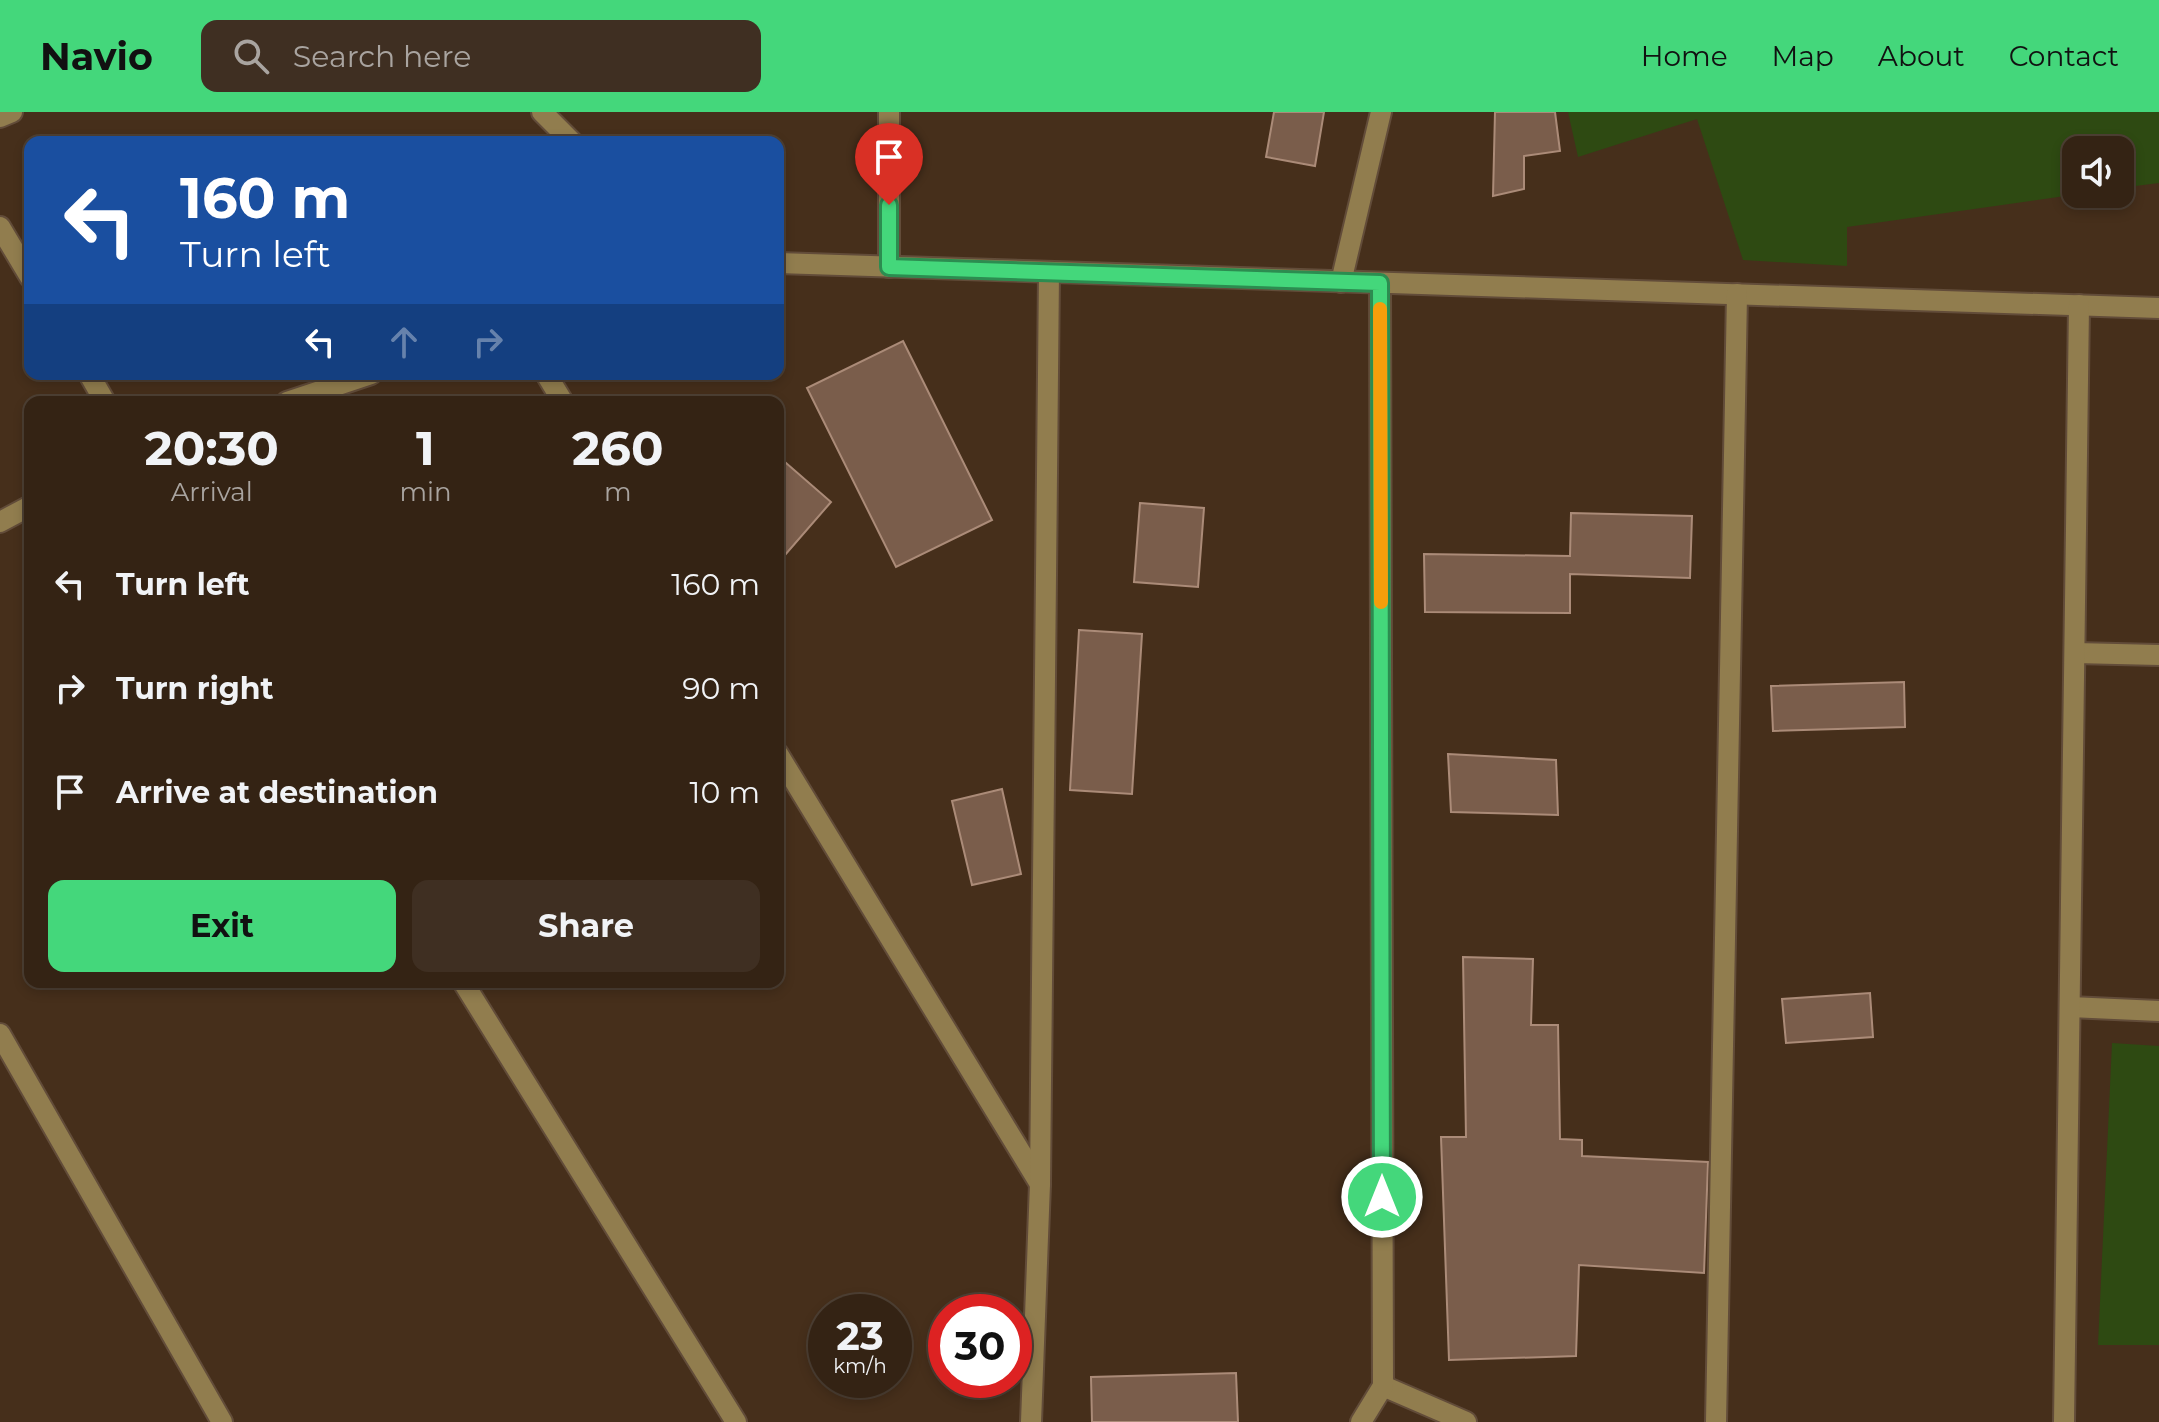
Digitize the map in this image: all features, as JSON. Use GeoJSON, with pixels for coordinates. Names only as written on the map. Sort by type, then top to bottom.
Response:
{"type":"FeatureCollection","features":[{"type":"Feature","properties":{"kind":"street"},"geometry":{"type":"LineString","coordinates":[[0,117],[12,112]]}},
{"type":"Feature","properties":{"kind":"street"},"geometry":{"type":"LineString","coordinates":[[889,112],[889,267]]}},
{"type":"Feature","properties":{"kind":"street"},"geometry":{"type":"LineString","coordinates":[[1341,282],[1381,112]]}},
{"type":"Feature","properties":{"kind":"street"},"geometry":{"type":"LineString","coordinates":[[545,113],[566,136]]}},
{"type":"Feature","properties":{"kind":"street"},"geometry":{"type":"LineString","coordinates":[[0,227],[24,267]]}},
{"type":"Feature","properties":{"kind":"street"},"geometry":{"type":"LineString","coordinates":[[784,263],[2159,308]]}},
{"type":"Feature","properties":{"kind":"street"},"geometry":{"type":"LineString","coordinates":[[1031,1422],[1040,1184],[1049,272]]}},
{"type":"Feature","properties":{"kind":"street"},"geometry":{"type":"LineString","coordinates":[[1361,1422],[1383,1386],[1380,283]]}},
{"type":"Feature","properties":{"kind":"street"},"geometry":{"type":"LineString","coordinates":[[1716,1422],[1737,294]]}},
{"type":"Feature","properties":{"kind":"street"},"geometry":{"type":"LineString","coordinates":[[2064,1422],[2079,305]]}},
{"type":"Feature","properties":{"kind":"street"},"geometry":{"type":"LineString","coordinates":[[305,396],[353,380]]}},
{"type":"Feature","properties":{"kind":"street"},"geometry":{"type":"LineString","coordinates":[[0,522],[24,509]]}},
{"type":"Feature","properties":{"kind":"street"},"geometry":{"type":"LineString","coordinates":[[2075,653],[2159,655]]}},
{"type":"Feature","properties":{"kind":"street"},"geometry":{"type":"LineString","coordinates":[[784,764],[1040,1184]]}},
{"type":"Feature","properties":{"kind":"street"},"geometry":{"type":"LineString","coordinates":[[467,988],[736,1422]]}},
{"type":"Feature","properties":{"kind":"street"},"geometry":{"type":"LineString","coordinates":[[2070,1007],[2159,1011]]}},
{"type":"Feature","properties":{"kind":"street"},"geometry":{"type":"LineString","coordinates":[[0,1034],[222,1422]]}},
{"type":"Feature","properties":{"kind":"street"},"geometry":{"type":"LineString","coordinates":[[1383,1386],[1466,1422]]}},
{"type":"Feature","properties":{"kind":"green space"},"geometry":{"type":"Polygon","coordinates":[[[1568,112],[2159,112],[2159,183],[2134,186],[2134,136],[2062,136],[2062,196],[1847,227],[1847,266],[1743,260],[1697,119],[1578,157],[1568,112]]]}},
{"type":"Feature","properties":{"kind":"green space"},"geometry":{"type":"Polygon","coordinates":[[[2112,1043],[2159,1046],[2159,1345],[2098,1345],[2112,1043]]]}},
{"type":"Feature","properties":{"kind":"building"},"geometry":{"type":"Polygon","coordinates":[[[1274,112],[1324,112],[1315,166],[1266,157],[1274,112]]]}},
{"type":"Feature","properties":{"kind":"building"},"geometry":{"type":"Polygon","coordinates":[[[1495,112],[1555,112],[1560,151],[1524,156],[1524,189],[1493,196],[1495,112]]]}},
{"type":"Feature","properties":{"kind":"building"},"geometry":{"type":"Polygon","coordinates":[[[903,341],[992,520],[896,567],[807,388],[903,341]]]}},
{"type":"Feature","properties":{"kind":"building"},"geometry":{"type":"Polygon","coordinates":[[[784,461],[831,502],[784,556],[784,461]]]}},
{"type":"Feature","properties":{"kind":"building"},"geometry":{"type":"Polygon","coordinates":[[[1140,503],[1204,508],[1198,587],[1134,582],[1140,503]]]}},
{"type":"Feature","properties":{"kind":"building"},"geometry":{"type":"Polygon","coordinates":[[[1571,513],[1692,516],[1690,578],[1570,574],[1570,613],[1425,612],[1424,554],[1570,556],[1571,513]]]}},
{"type":"Feature","properties":{"kind":"building"},"geometry":{"type":"Polygon","coordinates":[[[1079,630],[1142,634],[1132,794],[1070,790],[1079,630]]]}},
{"type":"Feature","properties":{"kind":"building"},"geometry":{"type":"Polygon","coordinates":[[[1904,682],[1905,727],[1773,731],[1771,686],[1904,682]]]}},
{"type":"Feature","properties":{"kind":"building"},"geometry":{"type":"Polygon","coordinates":[[[1448,754],[1556,760],[1558,815],[1451,812],[1448,754]]]}},
{"type":"Feature","properties":{"kind":"building"},"geometry":{"type":"Polygon","coordinates":[[[1002,789],[1021,874],[972,885],[952,801],[1002,789]]]}},
{"type":"Feature","properties":{"kind":"building"},"geometry":{"type":"Polygon","coordinates":[[[1463,957],[1533,959],[1531,1025],[1558,1025],[1560,1139],[1582,1140],[1582,1156],[1708,1162],[1704,1273],[1579,1265],[1576,1356],[1449,1360],[1441,1137],[1466,1137],[1463,957]]]}},
{"type":"Feature","properties":{"kind":"building"},"geometry":{"type":"Polygon","coordinates":[[[1870,993],[1873,1037],[1786,1043],[1782,999],[1870,993]]]}},
{"type":"Feature","properties":{"kind":"building"},"geometry":{"type":"Polygon","coordinates":[[[1236,1373],[1238,1422],[1092,1422],[1091,1377],[1236,1373]]]}},
{"type":"Feature","properties":{"kind":"slow traffic"},"geometry":{"type":"LineString","coordinates":[[1380,309],[1381,602]]}},
{"type":"Feature","properties":{"kind":"route"},"geometry":{"type":"LineString","coordinates":[[889,205],[889,267],[1380,283],[1382,1197]]}}]}
